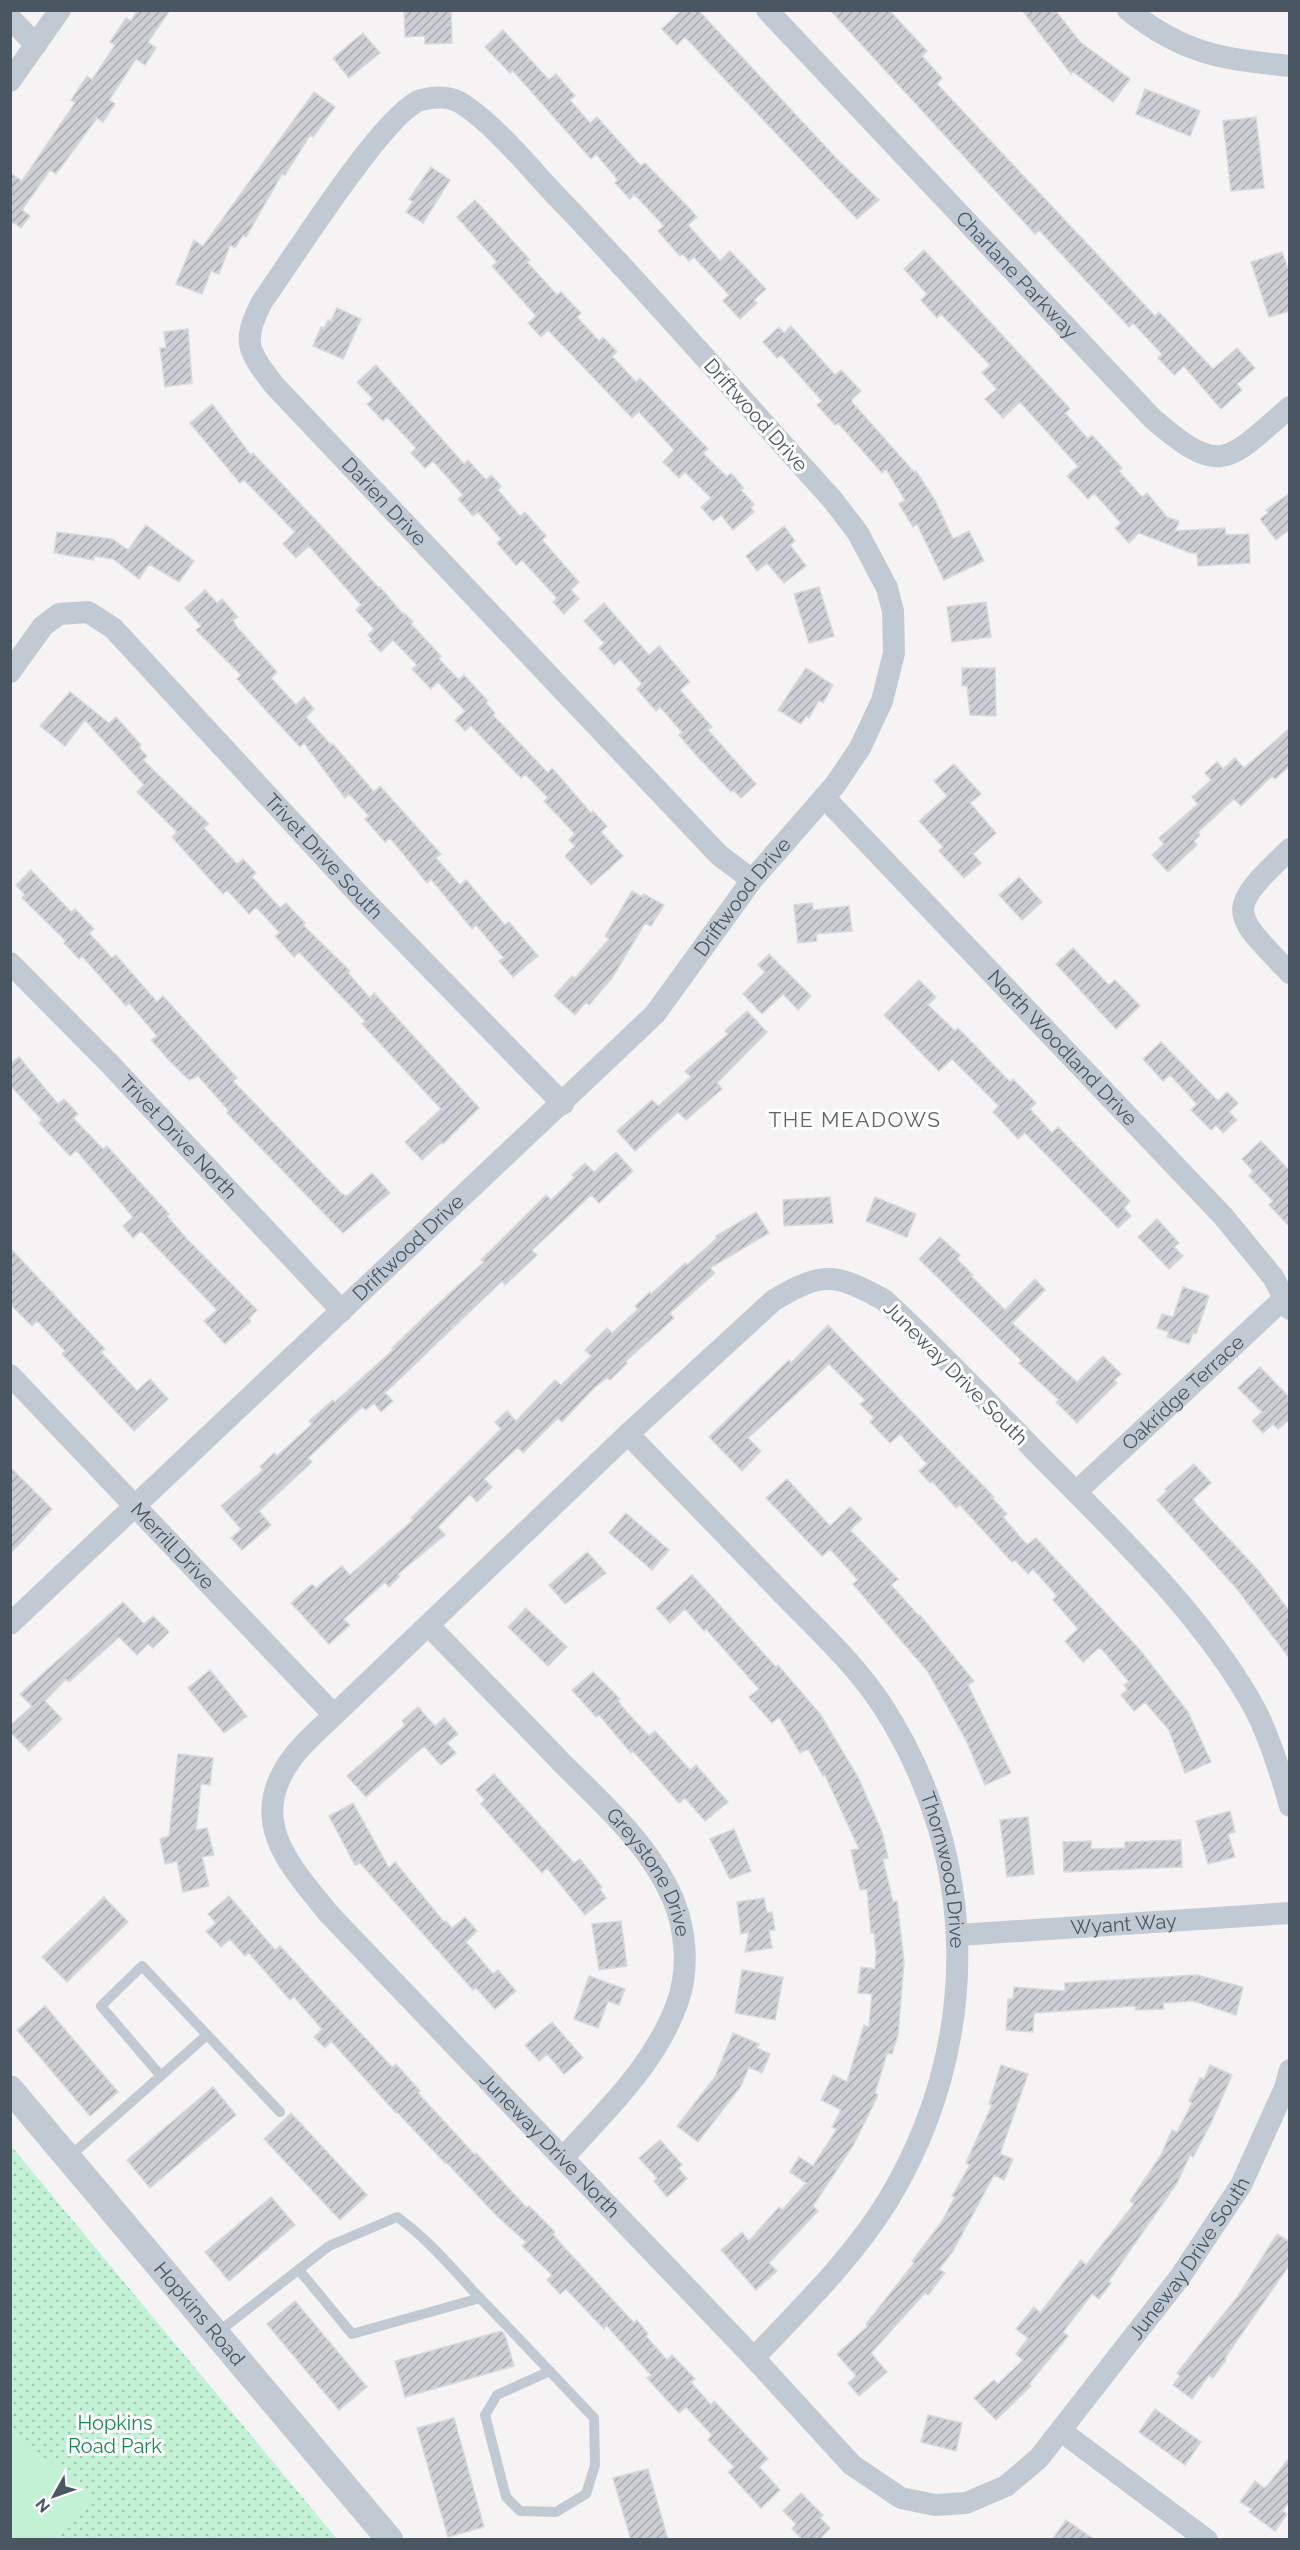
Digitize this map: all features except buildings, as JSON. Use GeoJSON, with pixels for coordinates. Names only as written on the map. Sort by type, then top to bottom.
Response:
{"type":"FeatureCollection","features":[{"type":"Feature","properties":{"kind":"street"},"geometry":{"type":"LineString","coordinates":[[10,81],[60,10]]}},
{"type":"Feature","properties":{"kind":"street","name":"Charlane Parkway"},"geometry":{"type":"LineString","coordinates":[[767,10],[1152,418],[1185,446],[1207,456],[1224,457],[1246,445],[1290,407]]}},
{"type":"Feature","properties":{"kind":"street"},"geometry":{"type":"LineString","coordinates":[[1128,10],[1156,32],[1178,44],[1231,60],[1290,66]]}},
{"type":"Feature","properties":{"kind":"street"},"geometry":{"type":"LineString","coordinates":[[10,18],[36,45]]}},
{"type":"Feature","properties":{"kind":"street","name":"Driftwood Drive"},"geometry":{"type":"LineString","coordinates":[[10,1624],[563,1104],[655,1014],[752,880],[824,797],[860,748],[882,701],[894,653],[893,611],[887,588],[858,533],[816,482],[586,228],[493,130],[464,104],[448,98],[435,98]]}},
{"type":"Feature","properties":{"kind":"street","name":"Darien Drive"},"geometry":{"type":"LineString","coordinates":[[435,98],[409,105],[376,138],[262,302],[249,326],[249,344],[256,363],[274,385],[719,855],[752,880]]}},
{"type":"Feature","properties":{"kind":"street","name":"Trivet Drive South"},"geometry":{"type":"LineString","coordinates":[[10,672],[43,626],[59,614],[88,612],[113,628],[362,898],[563,1104]]}},
{"type":"Feature","properties":{"kind":"street","name":"North Woodland Drive"},"geometry":{"type":"LineString","coordinates":[[824,797],[1224,1216],[1273,1277],[1288,1300]]}},
{"type":"Feature","properties":{"kind":"street"},"geometry":{"type":"LineString","coordinates":[[1290,849],[1249,890],[1243,904],[1242,918],[1252,934],[1290,974]]}},
{"type":"Feature","properties":{"kind":"street","name":"Trivet Drive North"},"geometry":{"type":"LineString","coordinates":[[10,963],[109,1063],[342,1311]]}},
{"type":"Feature","properties":{"kind":"street","name":"Juneway Drive South"},"geometry":{"type":"LineString","coordinates":[[428,1625],[628,1434],[774,1300],[802,1283],[825,1278],[849,1280],[884,1300],[913,1326],[1076,1492],[1187,1612],[1222,1658],[1256,1712],[1279,1767],[1290,1806]]}},
{"type":"Feature","properties":{"kind":"street","name":"Oakridge Terrace"},"geometry":{"type":"LineString","coordinates":[[1076,1492],[1288,1300]]}},
{"type":"Feature","properties":{"kind":"street","name":"Merrill Drive"},"geometry":{"type":"LineString","coordinates":[[10,1375],[334,1715]]}},
{"type":"Feature","properties":{"kind":"street","name":"Thornwood Drive"},"geometry":{"type":"LineString","coordinates":[[628,1434],[811,1622],[881,1703],[913,1760],[936,1813],[952,1880],[959,1935],[951,2033],[938,2091],[915,2149],[886,2203],[838,2268],[754,2358]]}},
{"type":"Feature","properties":{"kind":"street","name":"Juneway Drive North"},"geometry":{"type":"LineString","coordinates":[[428,1625],[289,1761],[277,1788],[271,1820],[279,1847],[293,1870],[329,1914],[754,2358],[852,2465],[901,2498],[934,2505],[966,2503],[1006,2486],[1039,2458],[1061,2431]]}},
{"type":"Feature","properties":{"kind":"street","name":"Greystone Drive"},"geometry":{"type":"LineString","coordinates":[[428,1625],[606,1808],[652,1861],[673,1899],[684,1934],[685,1962],[679,2000],[662,2040],[637,2076],[563,2158]]}},
{"type":"Feature","properties":{"kind":"street","name":"Wyant Way"},"geometry":{"type":"LineString","coordinates":[[959,1935],[1290,1913]]}},
{"type":"Feature","properties":{"kind":"street","name":"Juneway Drive South"},"geometry":{"type":"LineString","coordinates":[[1061,2431],[1180,2277],[1241,2185],[1285,2088],[1290,2070]]}},
{"type":"Feature","properties":{"kind":"street","name":"Hopkins Road"},"geometry":{"type":"LineString","coordinates":[[10,2088],[390,2540]]}},
{"type":"Feature","properties":{"kind":"street"},"geometry":{"type":"LineString","coordinates":[[1061,2431],[1207,2540]]}},
{"type":"Feature","properties":{"kind":"lane"},"geometry":{"type":"LineString","coordinates":[[161,2076],[101,2006],[142,1966],[280,2112]]}},
{"type":"Feature","properties":{"kind":"lane"},"geometry":{"type":"LineString","coordinates":[[69,2157],[207,2035]]}},
{"type":"Feature","properties":{"kind":"lane"},"geometry":{"type":"LineString","coordinates":[[217,2334],[329,2246],[397,2217],[416,2230],[550,2371],[594,2418],[595,2465],[586,2494],[556,2512],[520,2511],[506,2497],[485,2415],[497,2395],[550,2371]]}},
{"type":"Feature","properties":{"kind":"lane"},"geometry":{"type":"LineString","coordinates":[[299,2270],[352,2334],[480,2298]]}},
{"type":"Feature","properties":{"kind":"green space","name":"Hopkins Road Park"},"geometry":{"type":"Polygon","coordinates":[[[11,2146],[337,2539],[11,2539],[11,2146]]]}},
{"type":"Feature","properties":{"kind":"green space"},"geometry":{"type":"Polygon","coordinates":[[[11,2435],[64,2471],[93,2502],[53,2539],[11,2539],[11,2435]]]}},
{"type":"Feature","properties":{"kind":"district","name":"THE MEADOWS"},"geometry":{"type":"Point","coordinates":[855,1119]}}]}
